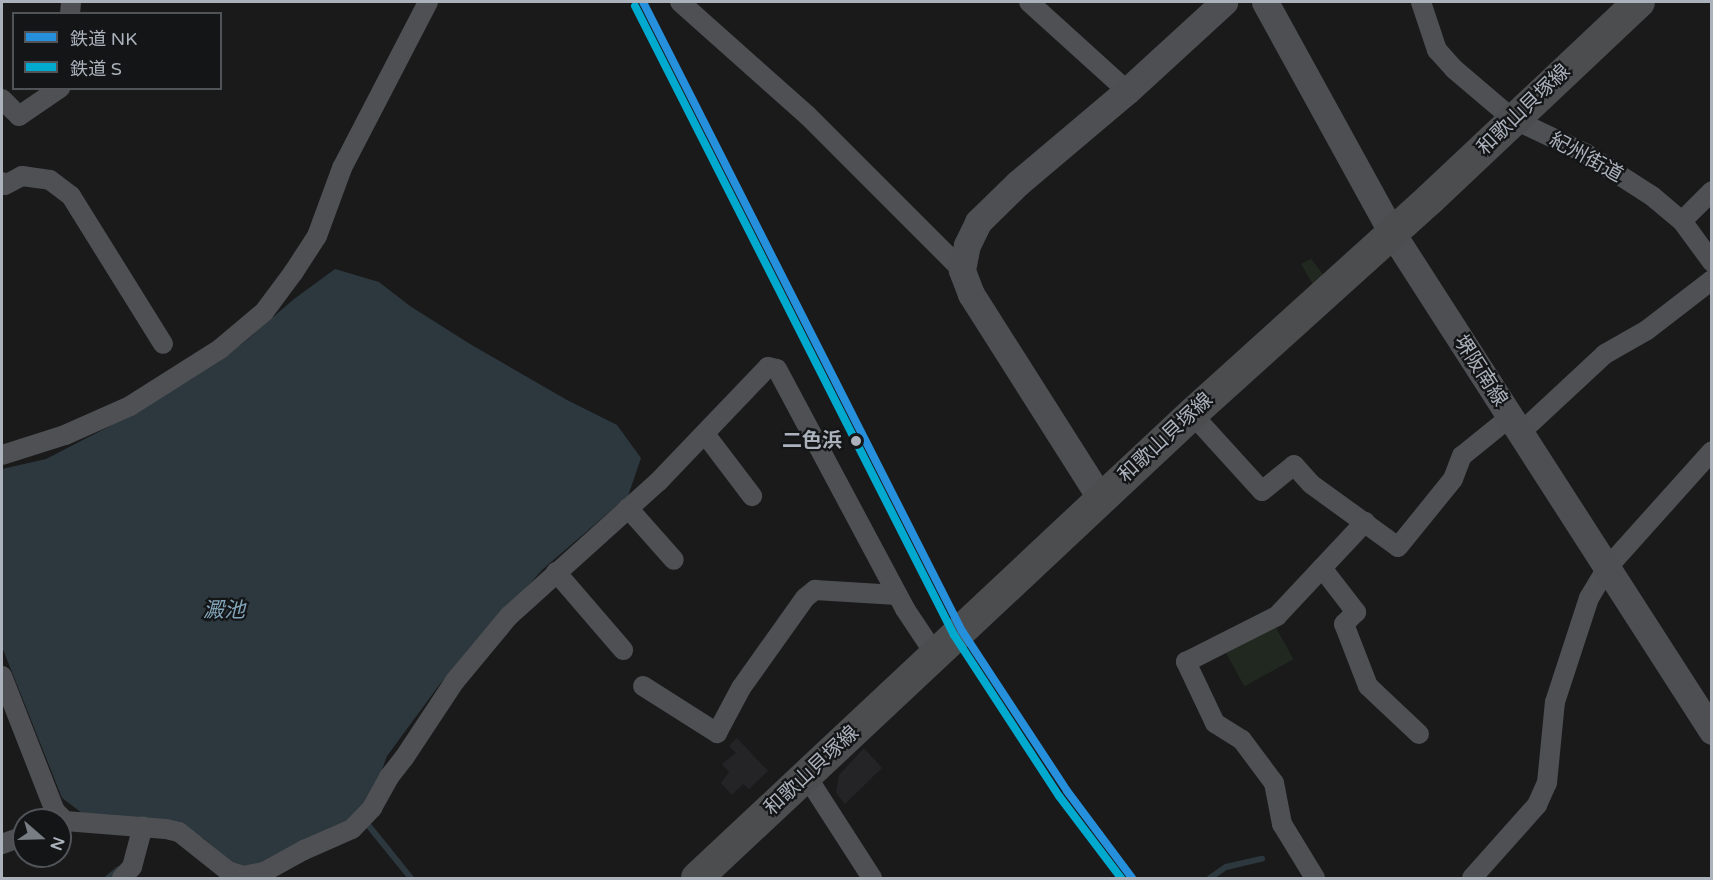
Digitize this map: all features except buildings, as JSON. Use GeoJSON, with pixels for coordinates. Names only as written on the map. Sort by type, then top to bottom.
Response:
{"type":"FeatureCollection","features":[{"type":"Feature","properties":{"kind":"main road"},"geometry":{"type":"LineString","coordinates":[[1101,499],[971,294],[962,270],[967,245],[978,222],[1018,183],[1127,91],[1224,2]]}},
{"type":"Feature","properties":{"kind":"main road","name":"堺阪南線"},"geometry":{"type":"LineString","coordinates":[[1265,2],[1392,233],[1712,731]]}},
{"type":"Feature","properties":{"kind":"main road","name":"和歌山貝塚線"},"geometry":{"type":"LineString","coordinates":[[697,879],[1192,414],[1392,233],[1639,2]]}},
{"type":"Feature","properties":{"kind":"street"},"geometry":{"type":"LineString","coordinates":[[2,455],[65,435],[130,406],[220,349],[264,312],[294,273],[317,236],[342,168],[428,2]]}},
{"type":"Feature","properties":{"kind":"street"},"geometry":{"type":"LineString","coordinates":[[680,2],[807,115],[962,270]]}},
{"type":"Feature","properties":{"kind":"street"},"geometry":{"type":"LineString","coordinates":[[1029,2],[1127,91]]}},
{"type":"Feature","properties":{"kind":"street","name":"紀州街道"},"geometry":{"type":"LineString","coordinates":[[1420,2],[1442,56],[1514,118],[1585,153],[1652,196],[1682,221],[1712,262]]}},
{"type":"Feature","properties":{"kind":"street"},"geometry":{"type":"LineString","coordinates":[[2,99],[19,116],[57,90]]}},
{"type":"Feature","properties":{"kind":"street"},"geometry":{"type":"LineString","coordinates":[[3,185],[22,176],[50,180],[71,196],[163,344]]}},
{"type":"Feature","properties":{"kind":"street"},"geometry":{"type":"LineString","coordinates":[[1682,221],[1712,191]]}},
{"type":"Feature","properties":{"kind":"street"},"geometry":{"type":"LineString","coordinates":[[1192,414],[1262,491],[1294,465],[1311,484],[1398,547],[1453,479],[1462,456],[1515,425],[1605,354],[1647,330],[1712,280]]}},
{"type":"Feature","properties":{"kind":"street"},"geometry":{"type":"LineString","coordinates":[[72,822],[143,826],[179,832],[228,871],[244,877],[264,872],[304,850],[352,830],[372,808],[389,777],[434,711],[479,651],[509,616],[658,482],[768,367],[777,369],[897,594],[935,654]]}},
{"type":"Feature","properties":{"kind":"street"},"geometry":{"type":"LineString","coordinates":[[705,434],[752,496]]}},
{"type":"Feature","properties":{"kind":"street"},"geometry":{"type":"LineString","coordinates":[[1472,879],[1537,805],[1547,783],[1551,732],[1558,692],[1589,598],[1607,568],[1712,451]]}},
{"type":"Feature","properties":{"kind":"street"},"geometry":{"type":"LineString","coordinates":[[628,508],[674,560]]}},
{"type":"Feature","properties":{"kind":"street"},"geometry":{"type":"LineString","coordinates":[[1315,879],[1282,824],[1274,783],[1242,740],[1215,723],[1186,662],[1277,616],[1365,522]]}},
{"type":"Feature","properties":{"kind":"street"},"geometry":{"type":"LineString","coordinates":[[1322,567],[1356,612],[1344,624],[1368,686],[1419,734]]}},
{"type":"Feature","properties":{"kind":"street"},"geometry":{"type":"LineString","coordinates":[[556,572],[623,650]]}},
{"type":"Feature","properties":{"kind":"street"},"geometry":{"type":"LineString","coordinates":[[643,686],[717,733],[741,688],[805,598],[815,590],[897,594]]}},
{"type":"Feature","properties":{"kind":"street"},"geometry":{"type":"LineString","coordinates":[[2,676],[54,808]]}},
{"type":"Feature","properties":{"kind":"street"},"geometry":{"type":"LineString","coordinates":[[807,777],[872,879]]}},
{"type":"Feature","properties":{"kind":"street"},"geometry":{"type":"LineString","coordinates":[[122,879],[132,867],[143,826]]}},
{"type":"Feature","properties":{"kind":"shaded area"},"geometry":{"type":"Polygon","coordinates":[[[1311,259],[1327,279],[1315,288],[1301,264],[1311,259]]]}},
{"type":"Feature","properties":{"kind":"shaded area"},"geometry":{"type":"Polygon","coordinates":[[[1275,626],[1293,659],[1244,686],[1226,653],[1275,626]]]}},
{"type":"Feature","properties":{"kind":"shaded area"},"geometry":{"type":"Polygon","coordinates":[[[737,738],[768,771],[749,789],[743,784],[732,795],[721,783],[729,772],[722,764],[736,753],[729,746],[737,738]]]}},
{"type":"Feature","properties":{"kind":"shaded area"},"geometry":{"type":"Polygon","coordinates":[[[864,748],[882,768],[845,804],[836,793],[839,775],[864,748]]]}},
{"type":"Feature","properties":{"kind":"water","name":"澱池"},"geometry":{"type":"Polygon","coordinates":[[[335,269],[379,282],[410,306],[470,344],[567,400],[617,425],[641,458],[628,496],[543,569],[440,684],[387,756],[373,794],[361,814],[259,864],[238,868],[203,838],[176,827],[114,815],[82,813],[62,798],[2,647],[2,469],[46,459],[110,426],[187,381],[242,344],[294,299],[335,269]]]}},
{"type":"Feature","properties":{"kind":"waterway"},"geometry":{"type":"LineString","coordinates":[[364,820],[411,878]]}},
{"type":"Feature","properties":{"kind":"waterway"},"geometry":{"type":"LineString","coordinates":[[1210,878],[1226,867],[1262,859]]}},
{"type":"Feature","properties":{"kind":"waterway"},"geometry":{"type":"LineString","coordinates":[[108,878],[119,869]]}},
{"type":"Feature","properties":{"kind":"rail line","name":"NK"},"geometry":{"type":"LineString","coordinates":[[643,2],[962,631],[1067,791],[1132,878]]}},
{"type":"Feature","properties":{"kind":"rail line","name":"S"},"geometry":{"type":"LineString","coordinates":[[635,6],[954,635],[1059,796],[1121,878]]}},
{"type":"Feature","properties":{"kind":"place","name":"二色浜"},"geometry":{"type":"Point","coordinates":[856,441]}}]}
